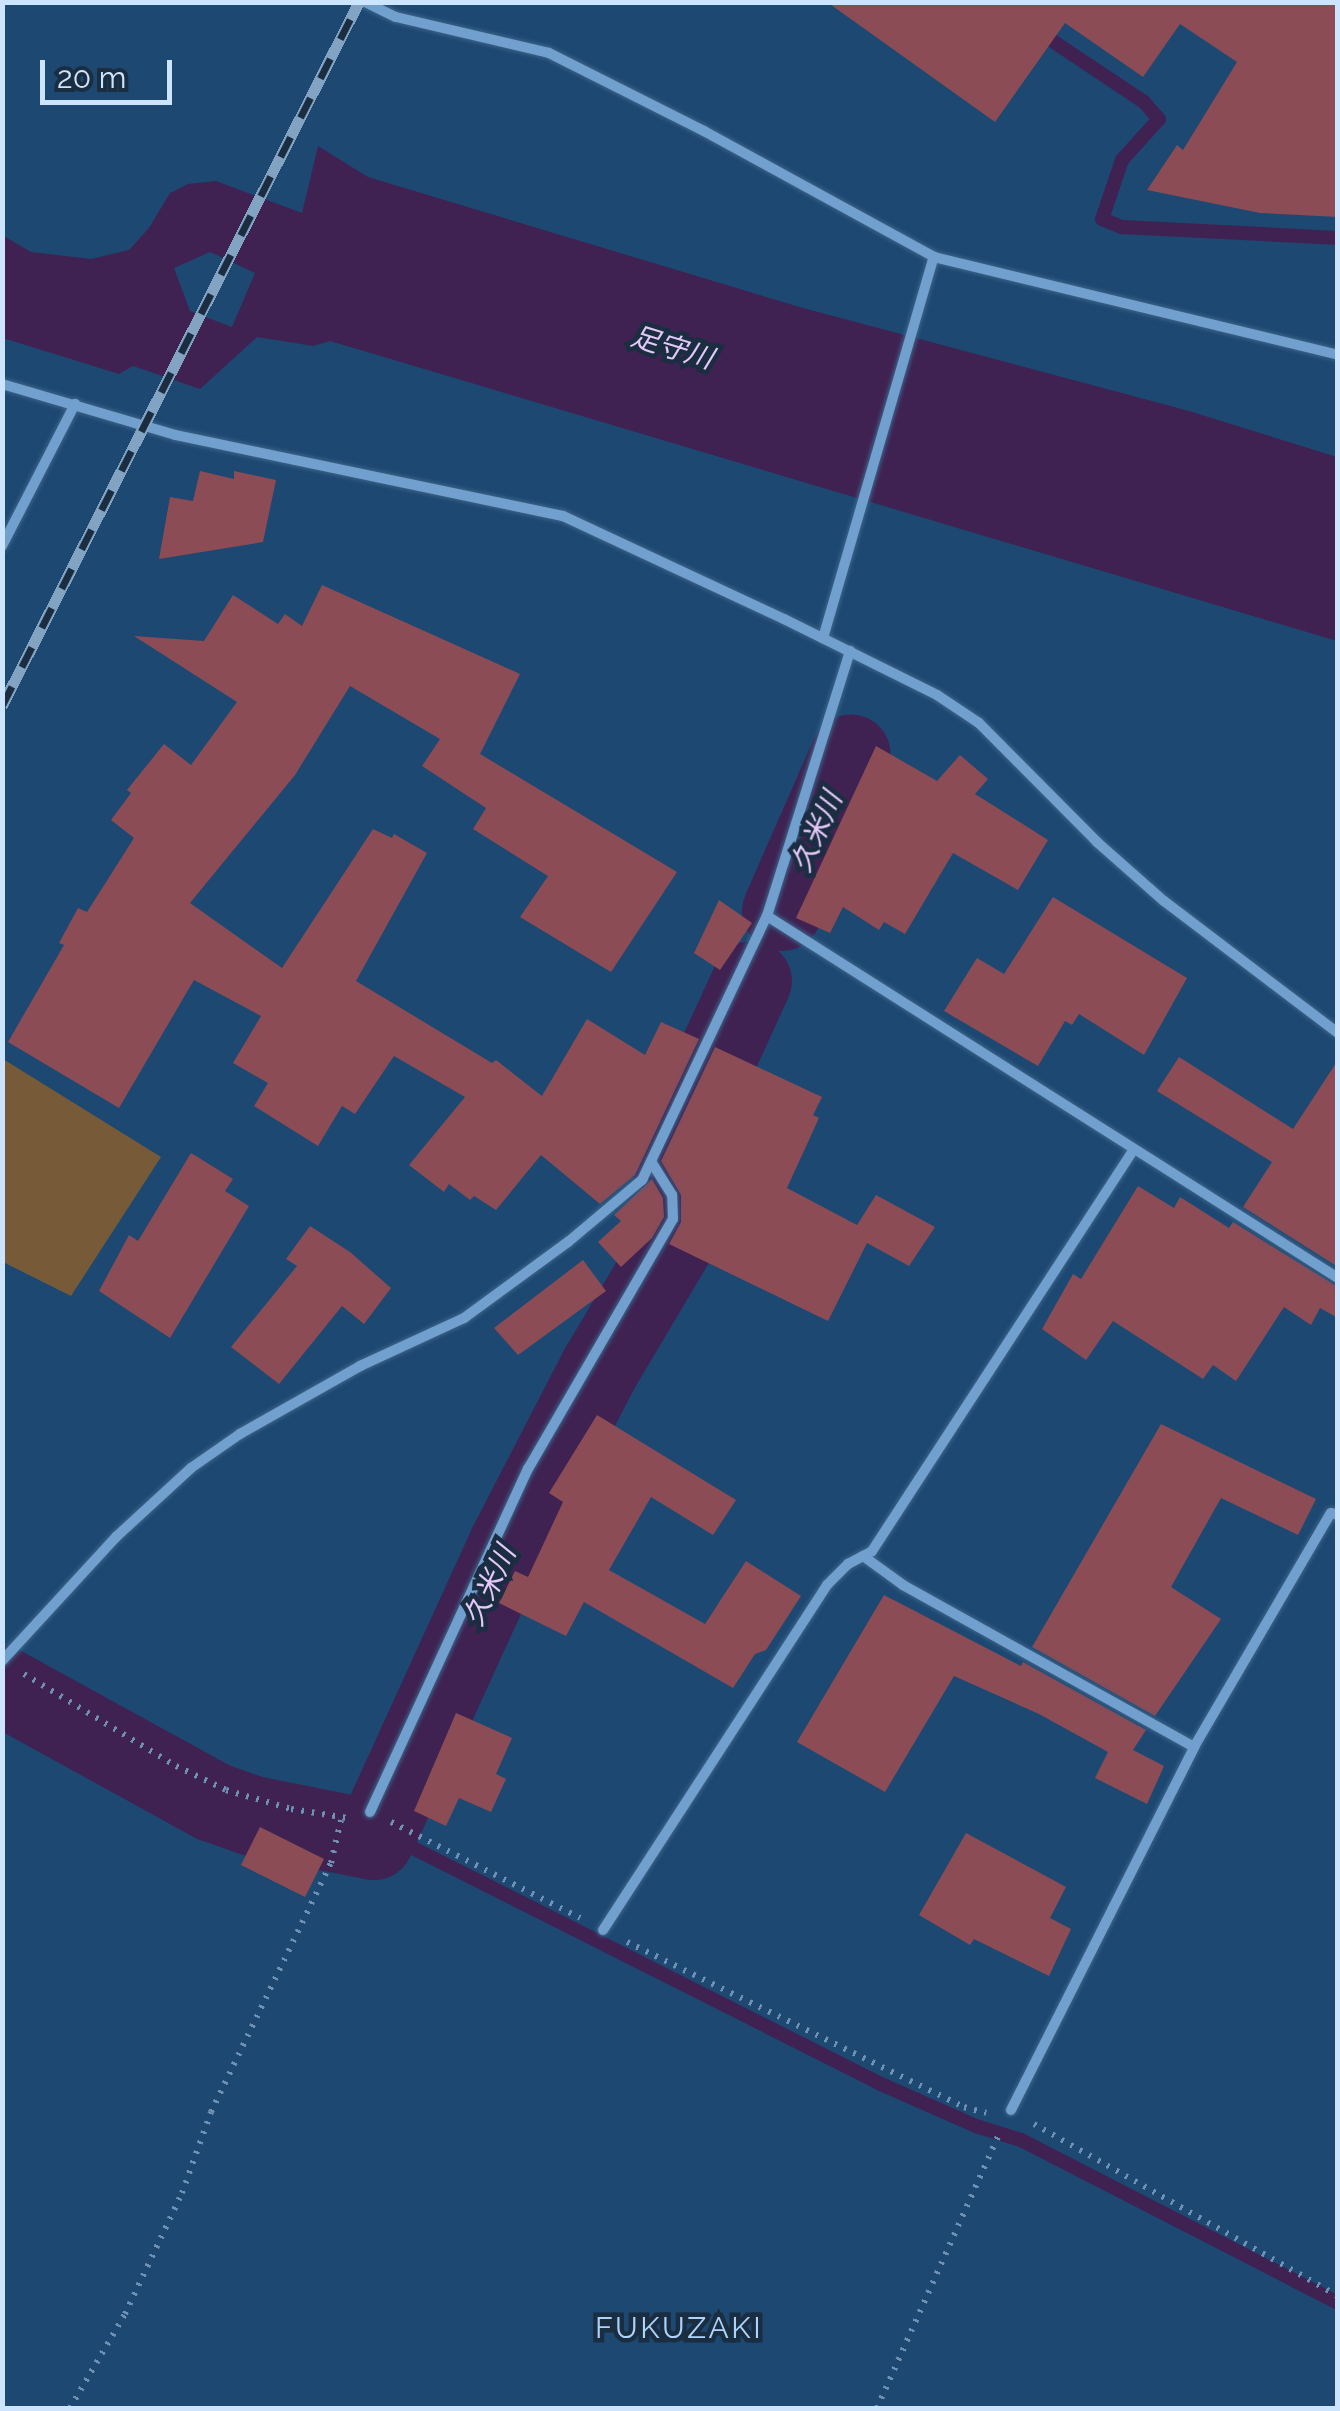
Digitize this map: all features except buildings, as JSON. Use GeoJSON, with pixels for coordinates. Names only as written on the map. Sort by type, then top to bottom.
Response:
{"type":"FeatureCollection","features":[{"type":"Feature","properties":{"kind":"street"},"geometry":{"type":"LineString","coordinates":[[365,2],[396,17],[549,53],[704,130],[934,257],[1338,355]]}},
{"type":"Feature","properties":{"kind":"street"},"geometry":{"type":"LineString","coordinates":[[823,638],[934,257]]}},
{"type":"Feature","properties":{"kind":"street"},"geometry":{"type":"LineString","coordinates":[[2,384],[175,435],[563,516],[823,638],[937,695],[979,723],[1097,842],[1164,901],[1338,1033]]}},
{"type":"Feature","properties":{"kind":"street"},"geometry":{"type":"LineString","coordinates":[[2,546],[76,404]]}},
{"type":"Feature","properties":{"kind":"street"},"geometry":{"type":"LineString","coordinates":[[3,1661],[116,1537],[191,1468],[240,1434],[360,1366],[464,1318],[568,1242],[642,1180],[767,916],[850,652]]}},
{"type":"Feature","properties":{"kind":"street"},"geometry":{"type":"LineString","coordinates":[[767,916],[1338,1278]]}},
{"type":"Feature","properties":{"kind":"street"},"geometry":{"type":"LineString","coordinates":[[603,1930],[827,1586],[872,1551],[1133,1151]]}},
{"type":"Feature","properties":{"kind":"street"},"geometry":{"type":"LineString","coordinates":[[370,1812],[528,1468],[673,1218],[672,1196],[652,1163]]}},
{"type":"Feature","properties":{"kind":"street"},"geometry":{"type":"LineString","coordinates":[[1010,2110],[1194,1746],[1331,1512],[1338,1515]]}},
{"type":"Feature","properties":{"kind":"street"},"geometry":{"type":"LineString","coordinates":[[863,1556],[903,1585],[1194,1746]]}},
{"type":"Feature","properties":{"kind":"path"},"geometry":{"type":"LineString","coordinates":[[3,1661],[176,1766],[226,1790],[340,1823],[370,1812]]}},
{"type":"Feature","properties":{"kind":"path"},"geometry":{"type":"LineString","coordinates":[[70,2408],[125,2314],[182,2193],[211,2112],[337,1845],[340,1823]]}},
{"type":"Feature","properties":{"kind":"path"},"geometry":{"type":"LineString","coordinates":[[392,1823],[964,2108],[990,2114],[1010,2110],[1338,2296]]}},
{"type":"Feature","properties":{"kind":"path"},"geometry":{"type":"LineString","coordinates":[[877,2408],[996,2139]]}},
{"type":"Feature","properties":{"kind":"shaded area"},"geometry":{"type":"Polygon","coordinates":[[[3,1059],[161,1157],[71,1296],[3,1262],[3,1059]]]}},
{"type":"Feature","properties":{"kind":"water","name":"足守川"},"geometry":{"type":"Polygon","coordinates":[[[318,146],[368,177],[803,308],[1189,411],[1337,457],[1337,641],[330,341],[313,346],[257,337],[200,389],[133,366],[119,374],[3,338],[2,235],[31,252],[91,259],[129,250],[149,228],[170,193],[188,184],[216,181],[302,213],[318,146]],[[210,252],[174,268],[190,311],[232,327],[255,273],[210,252]]]}},
{"type":"Feature","properties":{"kind":"waterway"},"geometry":{"type":"LineString","coordinates":[[1039,32],[1144,102],[1159,119],[1122,160],[1102,219],[1122,227],[1338,238]]}},
{"type":"Feature","properties":{"kind":"waterway","name":"久米川"},"geometry":{"type":"LineString","coordinates":[[782,911],[851,754]]}},
{"type":"Feature","properties":{"kind":"waterway","name":"久米川"},"geometry":{"type":"LineString","coordinates":[[2,1686],[213,1802],[253,1816],[374,1840],[509,1544],[600,1368],[698,1203],[670,1160],[752,981]]}},
{"type":"Feature","properties":{"kind":"waterway"},"geometry":{"type":"LineString","coordinates":[[374,1840],[407,1845],[883,2085],[976,2126],[1021,2140],[1338,2303]]}},
{"type":"Feature","properties":{"kind":"railway"},"geometry":{"type":"LineString","coordinates":[[2,706],[359,2]]}},
{"type":"Feature","properties":{"kind":"district","name":"FUKUZAKI"},"geometry":{"type":"Point","coordinates":[679,2328]}}]}
